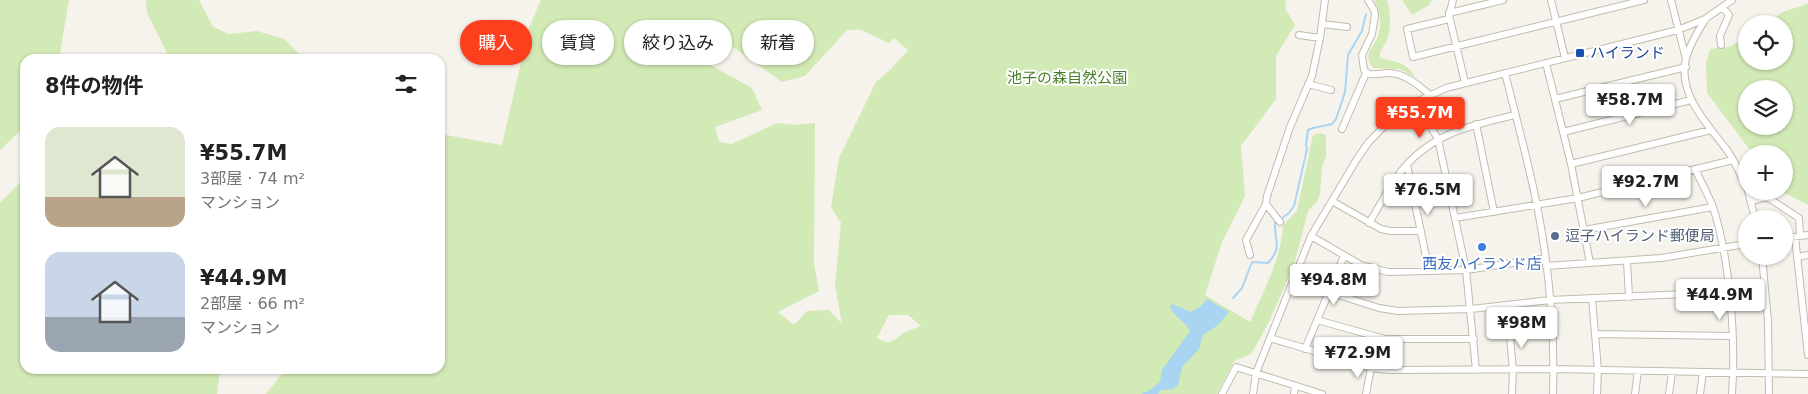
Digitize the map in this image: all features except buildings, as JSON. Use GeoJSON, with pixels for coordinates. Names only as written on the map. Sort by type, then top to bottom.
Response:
{"type":"FeatureCollection","features":[{"type":"Feature","properties":{"kind":"street"},"geometry":{"type":"LineString","coordinates":[[1250,255],[1246,240],[1266,204],[1290,127],[1312,76],[1325,0]]}},
{"type":"Feature","properties":{"kind":"street"},"geometry":{"type":"LineString","coordinates":[[1342,129],[1366,73],[1362,55],[1372,34],[1375,15],[1368,0]]}},
{"type":"Feature","properties":{"kind":"street"},"geometry":{"type":"LineString","coordinates":[[1453,0],[1449,16],[1465,82]]}},
{"type":"Feature","properties":{"kind":"street"},"geometry":{"type":"LineString","coordinates":[[1503,0],[1406,29],[1413,57],[1644,0]]}},
{"type":"Feature","properties":{"kind":"street"},"geometry":{"type":"LineString","coordinates":[[1551,0],[1565,58]]}},
{"type":"Feature","properties":{"kind":"street"},"geometry":{"type":"LineString","coordinates":[[1671,0],[1686,59],[1688,90],[1691,100],[1738,168]]}},
{"type":"Feature","properties":{"kind":"street"},"geometry":{"type":"LineString","coordinates":[[1253,394],[1256,374],[1311,236],[1357,159],[1368,143],[1390,120],[1416,102],[1465,82],[1678,30],[1705,19],[1732,0]]}},
{"type":"Feature","properties":{"kind":"street"},"geometry":{"type":"LineString","coordinates":[[1721,45],[1720,36],[1729,15],[1723,8]]}},
{"type":"Feature","properties":{"kind":"street"},"geometry":{"type":"LineString","coordinates":[[1686,59],[1697,32],[1705,19]]}},
{"type":"Feature","properties":{"kind":"street"},"geometry":{"type":"LineString","coordinates":[[1322,24],[1347,27]]}},
{"type":"Feature","properties":{"kind":"street"},"geometry":{"type":"LineString","coordinates":[[1299,35],[1320,38]]}},
{"type":"Feature","properties":{"kind":"street"},"geometry":{"type":"LineString","coordinates":[[1546,63],[1571,164],[1590,263]]}},
{"type":"Feature","properties":{"kind":"street"},"geometry":{"type":"LineString","coordinates":[[1555,99],[1686,67]]}},
{"type":"Feature","properties":{"kind":"street"},"geometry":{"type":"LineString","coordinates":[[1366,73],[1372,75],[1389,73],[1400,75],[1430,95]]}},
{"type":"Feature","properties":{"kind":"street"},"geometry":{"type":"LineString","coordinates":[[1505,73],[1537,205],[1545,258],[1550,300],[1554,369],[1553,394]]}},
{"type":"Feature","properties":{"kind":"street"},"geometry":{"type":"LineString","coordinates":[[1308,84],[1331,90]]}},
{"type":"Feature","properties":{"kind":"street"},"geometry":{"type":"LineString","coordinates":[[1563,132],[1691,100]]}},
{"type":"Feature","properties":{"kind":"street"},"geometry":{"type":"LineString","coordinates":[[1416,102],[1438,139],[1466,270],[1476,370]]}},
{"type":"Feature","properties":{"kind":"street"},"geometry":{"type":"LineString","coordinates":[[1369,223],[1392,185],[1407,165],[1438,139],[1476,124],[1515,114]]}},
{"type":"Feature","properties":{"kind":"street"},"geometry":{"type":"LineString","coordinates":[[1476,124],[1494,212]]}},
{"type":"Feature","properties":{"kind":"street"},"geometry":{"type":"LineString","coordinates":[[1571,164],[1711,130]]}},
{"type":"Feature","properties":{"kind":"street"},"geometry":{"type":"LineString","coordinates":[[1455,218],[1578,198],[1733,160]]}},
{"type":"Feature","properties":{"kind":"street"},"geometry":{"type":"LineString","coordinates":[[1407,165],[1429,271]]}},
{"type":"Feature","properties":{"kind":"street"},"geometry":{"type":"LineString","coordinates":[[1695,169],[1713,207],[1722,248],[1729,292],[1734,372],[1732,394]]}},
{"type":"Feature","properties":{"kind":"street"},"geometry":{"type":"LineString","coordinates":[[1753,210],[1751,201],[1767,198],[1799,218],[1797,256],[1806,317],[1808,354]]}},
{"type":"Feature","properties":{"kind":"street"},"geometry":{"type":"LineString","coordinates":[[1332,201],[1381,229],[1420,231]]}},
{"type":"Feature","properties":{"kind":"street"},"geometry":{"type":"LineString","coordinates":[[1266,204],[1279,220]]}},
{"type":"Feature","properties":{"kind":"street"},"geometry":{"type":"LineString","coordinates":[[1584,230],[1713,207]]}},
{"type":"Feature","properties":{"kind":"street"},"geometry":{"type":"LineString","coordinates":[[1311,236],[1361,265],[1381,271],[1466,270],[1545,258]]}},
{"type":"Feature","properties":{"kind":"street"},"geometry":{"type":"LineString","coordinates":[[1793,237],[1808,236]]}},
{"type":"Feature","properties":{"kind":"street"},"geometry":{"type":"LineString","coordinates":[[1546,266],[1627,262],[1738,245]]}},
{"type":"Feature","properties":{"kind":"street"},"geometry":{"type":"LineString","coordinates":[[1797,256],[1808,255]]}},
{"type":"Feature","properties":{"kind":"street"},"geometry":{"type":"LineString","coordinates":[[1305,349],[1344,256]]}},
{"type":"Feature","properties":{"kind":"street"},"geometry":{"type":"LineString","coordinates":[[1627,262],[1629,297]]}},
{"type":"Feature","properties":{"kind":"street"},"geometry":{"type":"LineString","coordinates":[[1763,265],[1768,321],[1769,394]]}},
{"type":"Feature","properties":{"kind":"street"},"geometry":{"type":"LineString","coordinates":[[1329,292],[1390,311],[1471,309],[1550,300],[1729,292]]}},
{"type":"Feature","properties":{"kind":"street"},"geometry":{"type":"LineString","coordinates":[[1592,298],[1598,370],[1597,394]]}},
{"type":"Feature","properties":{"kind":"street"},"geometry":{"type":"LineString","coordinates":[[1506,305],[1513,370],[1512,394]]}},
{"type":"Feature","properties":{"kind":"street"},"geometry":{"type":"LineString","coordinates":[[1317,320],[1385,339],[1474,339]]}},
{"type":"Feature","properties":{"kind":"street"},"geometry":{"type":"LineString","coordinates":[[1595,334],[1732,336]]}},
{"type":"Feature","properties":{"kind":"street"},"geometry":{"type":"LineString","coordinates":[[1270,338],[1371,368],[1409,371],[1554,369],[1808,374]]}},
{"type":"Feature","properties":{"kind":"street"},"geometry":{"type":"LineString","coordinates":[[1222,394],[1236,368],[1322,394]]}},
{"type":"Feature","properties":{"kind":"street"},"geometry":{"type":"LineString","coordinates":[[1366,394],[1371,368]]}},
{"type":"Feature","properties":{"kind":"street"},"geometry":{"type":"LineString","coordinates":[[1635,394],[1638,371]]}},
{"type":"Feature","properties":{"kind":"street"},"geometry":{"type":"LineString","coordinates":[[1669,394],[1672,372]]}},
{"type":"Feature","properties":{"kind":"street"},"geometry":{"type":"LineString","coordinates":[[1700,394],[1703,372]]}},
{"type":"Feature","properties":{"kind":"street"},"geometry":{"type":"LineString","coordinates":[[1294,394],[1295,386]]}},
{"type":"Feature","properties":{"kind":"green space"},"geometry":{"type":"Polygon","coordinates":[[[0,0],[69,0],[60,54],[20,54],[20,131],[0,150],[0,0]]]}},
{"type":"Feature","properties":{"kind":"green space"},"geometry":{"type":"Polygon","coordinates":[[[146,0],[199,0],[213,27],[229,34],[257,31],[284,39],[299,54],[166,54],[147,13],[146,0]]]}},
{"type":"Feature","properties":{"kind":"green space","name":"池子の森自然公園"},"geometry":{"type":"Polygon","coordinates":[[[541,0],[1286,0],[1285,8],[1295,25],[1276,56],[1276,99],[1241,146],[1245,196],[1222,242],[1205,295],[1250,322],[1275,263],[1282,238],[1283,225],[1297,211],[1313,135],[1320,133],[1326,135],[1326,156],[1322,167],[1320,195],[1316,203],[1308,211],[1294,265],[1268,324],[1251,354],[1234,361],[1217,394],[266,394],[283,374],[445,374],[445,135],[502,145],[520,65],[532,65],[532,21],[541,0]],[[624,20],[624,65],[710,65],[752,88],[762,110],[715,127],[719,142],[732,144],[777,123],[795,125],[815,123],[814,263],[819,291],[778,312],[794,325],[807,311],[829,310],[842,324],[835,285],[841,223],[831,207],[839,158],[876,82],[908,50],[894,38],[889,43],[861,30],[847,30],[805,76],[782,82],[758,65],[814,65],[814,20],[742,20],[742,53],[732,46],[732,20],[624,20]],[[889,315],[877,338],[890,342],[908,331],[921,326],[908,315],[889,315]]]}},
{"type":"Feature","properties":{"kind":"green space"},"geometry":{"type":"Polygon","coordinates":[[[1374,0],[1387,0],[1390,15],[1387,40],[1381,51],[1380,58],[1404,65],[1415,77],[1400,69],[1373,68],[1370,63],[1368,55],[1376,41],[1380,27],[1379,13],[1374,0]]]}},
{"type":"Feature","properties":{"kind":"green space"},"geometry":{"type":"Polygon","coordinates":[[[1402,0],[1432,0],[1429,5],[1412,15],[1402,0]]]}},
{"type":"Feature","properties":{"kind":"green space"},"geometry":{"type":"Polygon","coordinates":[[[1808,3],[1808,205],[1793,197],[1793,145],[1746,145],[1739,135],[1793,135],[1793,80],[1738,80],[1738,134],[1707,93],[1706,63],[1710,49],[1729,47],[1738,42],[1738,70],[1793,70],[1793,15],[1777,15],[1808,3]]]}},
{"type":"Feature","properties":{"kind":"green space"},"geometry":{"type":"Polygon","coordinates":[[[20,182],[20,374],[219,374],[217,394],[0,394],[0,203],[20,182]]]}},
{"type":"Feature","properties":{"kind":"water"},"geometry":{"type":"Polygon","coordinates":[[[1207,299],[1229,312],[1218,325],[1203,335],[1199,349],[1182,367],[1178,385],[1173,389],[1161,390],[1158,394],[1141,394],[1160,382],[1162,370],[1190,331],[1171,310],[1172,304],[1191,312],[1201,306],[1207,299]]]}},
{"type":"Feature","properties":{"kind":"waterway"},"geometry":{"type":"LineString","coordinates":[[1233,298],[1242,288],[1252,262],[1268,263],[1275,253],[1277,248],[1275,223],[1289,213],[1294,206],[1307,149],[1308,130],[1332,124],[1336,119],[1345,92],[1348,55],[1362,31],[1366,14]]}},
{"type":"Feature","properties":{"kind":"place","name":"ハイランド"},"geometry":{"type":"Point","coordinates":[1580,53]}},
{"type":"Feature","properties":{"kind":"place","name":"逗子ハイランド郵便局"},"geometry":{"type":"Point","coordinates":[1555,236]}},
{"type":"Feature","properties":{"kind":"place","name":"西友ハイランド店"},"geometry":{"type":"Point","coordinates":[1482,247]}}]}
